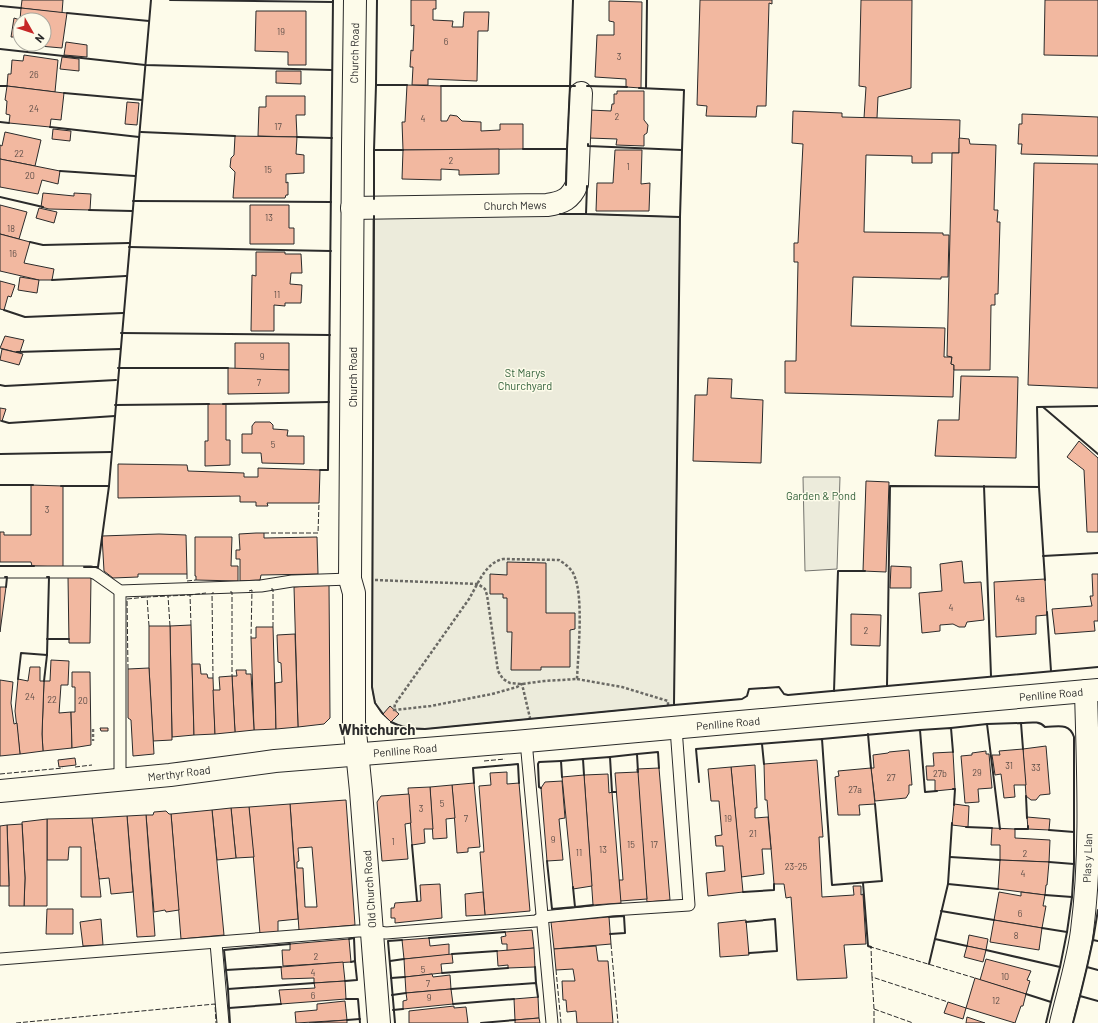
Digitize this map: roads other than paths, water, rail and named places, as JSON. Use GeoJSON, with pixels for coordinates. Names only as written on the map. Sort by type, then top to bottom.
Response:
{"type":"FeatureCollection","features":[{"type":"Feature","properties":{"kind":"street","name":"Church Road"},"geometry":{"type":"LineString","coordinates":[[355,0],[352,208],[350,579],[354,593],[354,722],[358,754]]}},
{"type":"Feature","properties":{"kind":"street","name":"Church Mews"},"geometry":{"type":"LineString","coordinates":[[352,208],[547,205],[559,203],[574,192],[577,184],[581,93]]}},
{"type":"Feature","properties":{"kind":"street","name":"Penlline Road"},"geometry":{"type":"LineString","coordinates":[[358,754],[528,731],[672,718],[1092,691]]}},
{"type":"Feature","properties":{"kind":"street","name":"Plas y Llan"},"geometry":{"type":"LineString","coordinates":[[1061,1023],[1076,963],[1086,896],[1092,691]]}},
{"type":"Feature","properties":{"kind":"street","name":"Merthyr Road"},"geometry":{"type":"LineString","coordinates":[[0,792],[170,775],[275,761],[358,754]]}},
{"type":"Feature","properties":{"kind":"street","name":"Old Church Road"},"geometry":{"type":"LineString","coordinates":[[358,754],[379,1023]]}},
{"type":"Feature","properties":{"kind":"lane"},"geometry":{"type":"LineString","coordinates":[[0,572],[90,572],[96,574],[120,591],[261,586],[292,581],[350,579]]}},
{"type":"Feature","properties":{"kind":"lane"},"geometry":{"type":"LineString","coordinates":[[120,591],[120,779]]}},
{"type":"Feature","properties":{"kind":"lane"},"geometry":{"type":"LineString","coordinates":[[0,959],[372,931],[386,933],[536,921],[543,917],[612,910],[689,905],[672,718]]}},
{"type":"Feature","properties":{"kind":"lane"},"geometry":{"type":"LineString","coordinates":[[528,731],[552,1023]]}},
{"type":"Feature","properties":{"kind":"lane"},"geometry":{"type":"LineString","coordinates":[[216,943],[223,1023]]}},
{"type":"Feature","properties":{"kind":"district","name":"Whitchurch"},"geometry":{"type":"Point","coordinates":[377,729]}},
{"type":"Feature","properties":{"kind":"park label","name":"St Marys Churchyard"},"geometry":{"type":"Point","coordinates":[525,378]}},
{"type":"Feature","properties":{"kind":"park label","name":"Garden & Pond"},"geometry":{"type":"Point","coordinates":[821,495]}}]}
